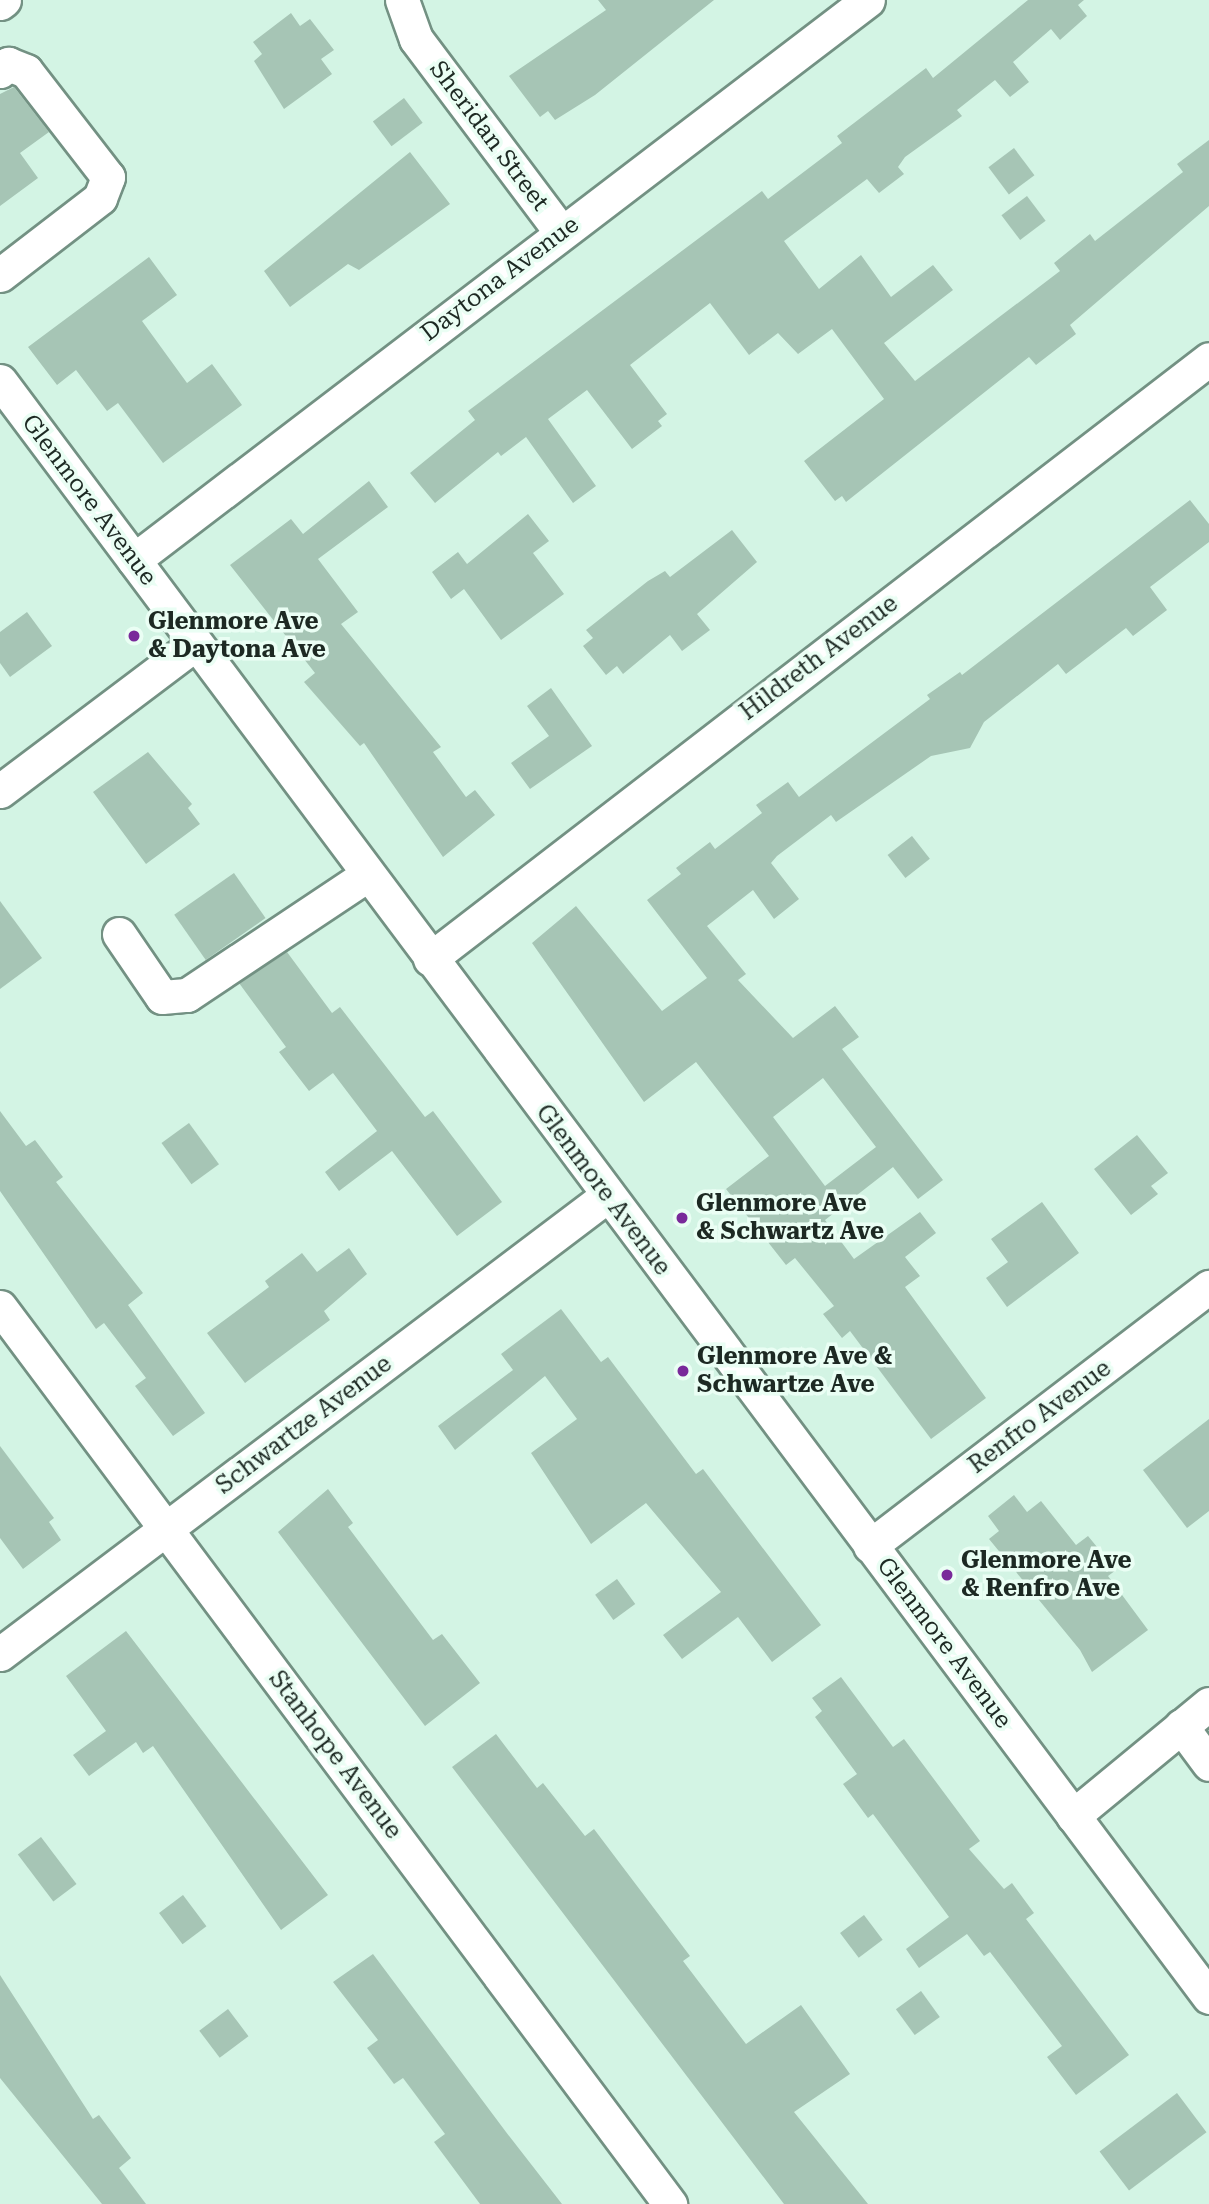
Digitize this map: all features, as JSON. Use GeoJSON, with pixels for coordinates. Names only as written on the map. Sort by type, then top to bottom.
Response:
{"type":"FeatureCollection","features":[{"type":"Feature","properties":{"kind":"street","name":"Sheridan Street"},"geometry":{"type":"LineString","coordinates":[[402,0],[416,39],[561,232]]}},
{"type":"Feature","properties":{"kind":"street","name":"Daytona Avenue"},"geometry":{"type":"LineString","coordinates":[[134,560],[868,0]]}},
{"type":"Feature","properties":{"kind":"street"},"geometry":{"type":"LineString","coordinates":[[0,71],[8,64],[26,71],[108,177],[100,198],[0,275]]}},
{"type":"Feature","properties":{"kind":"street","name":"Hildreth Avenue"},"geometry":{"type":"LineString","coordinates":[[430,959],[1209,359]]}},
{"type":"Feature","properties":{"kind":"street","name":"Glenmore Avenue"},"geometry":{"type":"LineString","coordinates":[[0,381],[607,1196],[1209,1997]]}},
{"type":"Feature","properties":{"kind":"street"},"geometry":{"type":"LineString","coordinates":[[0,791],[195,644]]}},
{"type":"Feature","properties":{"kind":"street"},"geometry":{"type":"LineString","coordinates":[[119,934],[162,996],[187,995],[368,875]]}},
{"type":"Feature","properties":{"kind":"street","name":"Schwartze Avenue"},"geometry":{"type":"LineString","coordinates":[[0,1654],[607,1196]]}},
{"type":"Feature","properties":{"kind":"street","name":"Renfro Avenue"},"geometry":{"type":"LineString","coordinates":[[870,1546],[1209,1287]]}},
{"type":"Feature","properties":{"kind":"street","name":"Stanhope Avenue"},"geometry":{"type":"LineString","coordinates":[[0,1307],[670,2204]]}},
{"type":"Feature","properties":{"kind":"street"},"geometry":{"type":"LineString","coordinates":[[1073,1816],[1209,1704]]}},
{"type":"Feature","properties":{"kind":"street"},"geometry":{"type":"LineString","coordinates":[[1181,1726],[1209,1764]]}},
{"type":"Feature","properties":{"kind":"building"},"geometry":{"type":"Polygon","coordinates":[[[598,0],[714,0],[595,95],[555,120],[548,111],[540,117],[509,76],[606,10],[598,0]]]}},
{"type":"Feature","properties":{"kind":"building"},"geometry":{"type":"Polygon","coordinates":[[[1028,0],[1084,0],[1078,5],[1087,16],[1060,40],[1051,29],[1013,62],[1029,82],[1010,97],[995,80],[957,110],[962,116],[905,157],[898,167],[904,174],[879,193],[867,179],[784,241],[819,289],[861,255],[891,297],[933,265],[953,290],[884,343],[915,381],[1060,271],[1054,263],[1090,234],[1095,241],[1183,172],[1177,164],[1209,140],[1209,206],[1070,325],[1076,334],[1036,365],[1029,357],[846,502],[842,496],[835,501],[804,461],[884,399],[832,329],[798,354],[778,333],[749,355],[710,303],[630,365],[667,414],[658,421],[662,426],[632,449],[587,390],[548,419],[596,486],[573,503],[526,437],[501,456],[498,452],[435,503],[410,473],[475,420],[468,411],[762,191],[768,199],[842,143],[837,136],[926,68],[933,78],[1028,0]]]}},
{"type":"Feature","properties":{"kind":"building"},"geometry":{"type":"Polygon","coordinates":[[[291,13],[300,26],[310,19],[334,50],[321,59],[332,74],[284,109],[254,61],[262,54],[253,42],[291,13]]]}},
{"type":"Feature","properties":{"kind":"building"},"geometry":{"type":"Polygon","coordinates":[[[14,87],[49,132],[20,153],[38,178],[0,206],[0,94],[14,87]]]}},
{"type":"Feature","properties":{"kind":"building"},"geometry":{"type":"Polygon","coordinates":[[[404,98],[423,123],[392,146],[373,121],[404,98]]]}},
{"type":"Feature","properties":{"kind":"building"},"geometry":{"type":"Polygon","coordinates":[[[1014,148],[1034,175],[1009,194],[988,167],[1014,148]]]}},
{"type":"Feature","properties":{"kind":"building"},"geometry":{"type":"Polygon","coordinates":[[[410,152],[450,204],[359,270],[348,264],[290,307],[264,271],[410,152]]]}},
{"type":"Feature","properties":{"kind":"building"},"geometry":{"type":"Polygon","coordinates":[[[1027,196],[1046,221],[1020,240],[1001,215],[1027,196]]]}},
{"type":"Feature","properties":{"kind":"building"},"geometry":{"type":"Polygon","coordinates":[[[149,257],[177,295],[142,321],[187,383],[212,364],[242,405],[163,463],[118,403],[107,411],[76,370],[57,385],[28,347],[149,257]]]}},
{"type":"Feature","properties":{"kind":"building"},"geometry":{"type":"Polygon","coordinates":[[[369,481],[388,507],[318,559],[358,612],[341,624],[441,747],[433,752],[466,797],[475,790],[495,815],[443,857],[364,743],[360,746],[304,682],[315,673],[230,565],[291,519],[303,534],[369,481]]]}},
{"type":"Feature","properties":{"kind":"building"},"geometry":{"type":"Polygon","coordinates":[[[1190,500],[1209,524],[1209,542],[1150,587],[1167,610],[1133,636],[1126,628],[1066,674],[1058,664],[984,722],[970,748],[931,756],[836,822],[831,815],[777,856],[771,863],[799,899],[774,919],[753,890],[707,926],[746,974],[738,980],[793,1038],[835,1006],[859,1037],[842,1049],[943,1180],[918,1199],[893,1167],[825,1220],[854,1259],[920,1212],[936,1233],[905,1257],[920,1276],[905,1287],[986,1398],[931,1439],[850,1331],[842,1338],[823,1314],[834,1306],[795,1258],[786,1265],[726,1189],[769,1156],[696,1062],[644,1102],[532,943],[576,906],[662,1011],[707,978],[647,900],[681,874],[676,868],[710,842],[715,849],[762,813],[756,805],[788,782],[799,797],[930,699],[927,695],[960,672],[962,675],[1190,500]],[[823,1078],[773,1117],[825,1186],[876,1147],[823,1078]]]}},
{"type":"Feature","properties":{"kind":"building"},"geometry":{"type":"Polygon","coordinates":[[[528,514],[549,541],[533,553],[564,594],[501,640],[464,589],[451,599],[432,572],[458,552],[467,564],[528,514]]]}},
{"type":"Feature","properties":{"kind":"building"},"geometry":{"type":"Polygon","coordinates":[[[732,530],[757,562],[697,614],[710,630],[682,651],[670,635],[623,674],[617,666],[606,675],[583,646],[593,638],[586,630],[648,581],[665,571],[670,577],[732,530]]]}},
{"type":"Feature","properties":{"kind":"building"},"geometry":{"type":"Polygon","coordinates":[[[27,612],[52,646],[10,677],[0,663],[0,632],[27,612]]]}},
{"type":"Feature","properties":{"kind":"building"},"geometry":{"type":"Polygon","coordinates":[[[551,688],[592,746],[530,789],[511,763],[549,736],[527,706],[551,688]]]}},
{"type":"Feature","properties":{"kind":"building"},"geometry":{"type":"Polygon","coordinates":[[[148,752],[192,804],[188,808],[200,824],[146,864],[93,792],[148,752]]]}},
{"type":"Feature","properties":{"kind":"building"},"geometry":{"type":"Polygon","coordinates":[[[912,836],[930,859],[905,878],[888,855],[912,836]]]}},
{"type":"Feature","properties":{"kind":"building"},"geometry":{"type":"Polygon","coordinates":[[[234,873],[266,918],[206,960],[174,915],[234,873]]]}},
{"type":"Feature","properties":{"kind":"building"},"geometry":{"type":"Polygon","coordinates":[[[0,901],[42,958],[0,989],[0,901]]]}},
{"type":"Feature","properties":{"kind":"building"},"geometry":{"type":"Polygon","coordinates":[[[287,952],[332,1013],[340,1007],[425,1117],[433,1111],[502,1202],[457,1236],[392,1151],[339,1191],[325,1172],[377,1131],[333,1073],[309,1091],[279,1052],[286,1047],[239,983],[287,952]]]}},
{"type":"Feature","properties":{"kind":"building"},"geometry":{"type":"Polygon","coordinates":[[[0,1111],[26,1146],[35,1140],[63,1177],[56,1182],[143,1293],[128,1305],[205,1413],[173,1436],[135,1386],[146,1378],[104,1323],[96,1329],[0,1191],[0,1111]]]}},
{"type":"Feature","properties":{"kind":"building"},"geometry":{"type":"Polygon","coordinates":[[[189,1123],[219,1164],[191,1184],[161,1143],[189,1123]]]}},
{"type":"Feature","properties":{"kind":"building"},"geometry":{"type":"Polygon","coordinates":[[[1137,1135],[1168,1173],[1151,1186],[1158,1194],[1131,1215],[1094,1169],[1137,1135]]]}},
{"type":"Feature","properties":{"kind":"building"},"geometry":{"type":"Polygon","coordinates":[[[1042,1202],[1079,1253],[1007,1307],[986,1278],[1008,1262],[991,1239],[1042,1202]]]}},
{"type":"Feature","properties":{"kind":"building"},"geometry":{"type":"Polygon","coordinates":[[[349,1248],[367,1274],[324,1311],[330,1320],[245,1383],[207,1333],[269,1287],[265,1281],[302,1253],[317,1272],[349,1248]]]}},
{"type":"Feature","properties":{"kind":"building"},"geometry":{"type":"Polygon","coordinates":[[[561,1309],[601,1362],[608,1357],[696,1474],[703,1469],[821,1625],[772,1662],[738,1617],[682,1659],[663,1635],[721,1592],[646,1503],[591,1544],[531,1453],[577,1419],[545,1376],[455,1450],[438,1426],[513,1370],[501,1354],[561,1309]]]}},
{"type":"Feature","properties":{"kind":"building"},"geometry":{"type":"Polygon","coordinates":[[[1209,1419],[1209,1511],[1187,1528],[1143,1470],[1209,1419]]]}},
{"type":"Feature","properties":{"kind":"building"},"geometry":{"type":"Polygon","coordinates":[[[0,1446],[54,1518],[49,1522],[61,1540],[23,1569],[0,1538],[0,1446]]]}},
{"type":"Feature","properties":{"kind":"building"},"geometry":{"type":"Polygon","coordinates":[[[328,1489],[353,1523],[348,1527],[433,1640],[442,1634],[480,1683],[425,1726],[278,1532],[328,1489]]]}},
{"type":"Feature","properties":{"kind":"building"},"geometry":{"type":"Polygon","coordinates":[[[1014,1495],[1027,1512],[1041,1501],[1076,1545],[1088,1536],[1116,1570],[1108,1576],[1148,1630],[1092,1672],[1080,1650],[989,1539],[999,1531],[988,1516],[1014,1495]]]}},
{"type":"Feature","properties":{"kind":"building"},"geometry":{"type":"Polygon","coordinates":[[[617,1579],[635,1604],[613,1620],[595,1595],[617,1579]]]}},
{"type":"Feature","properties":{"kind":"building"},"geometry":{"type":"Polygon","coordinates":[[[126,1631],[328,1895],[281,1930],[153,1746],[143,1753],[136,1742],[89,1776],[73,1755],[106,1731],[66,1676],[126,1631]]]}},
{"type":"Feature","properties":{"kind":"building"},"geometry":{"type":"Polygon","coordinates":[[[841,1677],[893,1747],[904,1739],[980,1841],[969,1849],[1004,1889],[1012,1883],[1034,1913],[1026,1919],[1129,2055],[1076,2095],[1047,2057],[1062,2046],[990,1952],[984,1956],[967,1934],[919,1968],[906,1949],[949,1917],[873,1814],[868,1818],[843,1784],[857,1774],[815,1717],[822,1711],[812,1698],[841,1677]]]}},
{"type":"Feature","properties":{"kind":"building"},"geometry":{"type":"Polygon","coordinates":[[[496,1734],[537,1788],[543,1783],[585,1836],[594,1829],[690,1956],[683,1961],[746,2044],[801,2005],[850,2074],[794,2112],[868,2204],[784,2204],[452,1767],[496,1734]]]}},
{"type":"Feature","properties":{"kind":"building"},"geometry":{"type":"Polygon","coordinates":[[[41,1837],[77,1884],[53,1902],[18,1854],[41,1837]]]}},
{"type":"Feature","properties":{"kind":"building"},"geometry":{"type":"Polygon","coordinates":[[[183,1895],[206,1926],[183,1944],[159,1913],[183,1895]]]}},
{"type":"Feature","properties":{"kind":"building"},"geometry":{"type":"Polygon","coordinates":[[[864,1915],[883,1940],[859,1958],[840,1933],[864,1915]]]}},
{"type":"Feature","properties":{"kind":"building"},"geometry":{"type":"Polygon","coordinates":[[[373,1954],[562,2204],[480,2204],[434,2142],[445,2134],[403,2078],[394,2084],[367,2048],[378,2040],[333,1982],[373,1954]]]}},
{"type":"Feature","properties":{"kind":"building"},"geometry":{"type":"Polygon","coordinates":[[[0,1975],[93,2119],[99,2115],[131,2158],[119,2168],[146,2204],[102,2204],[0,2078],[0,1975]]]}},
{"type":"Feature","properties":{"kind":"building"},"geometry":{"type":"Polygon","coordinates":[[[921,1991],[940,2017],[915,2035],[896,2009],[921,1991]]]}},
{"type":"Feature","properties":{"kind":"building"},"geometry":{"type":"Polygon","coordinates":[[[228,2009],[248,2036],[220,2058],[199,2031],[228,2009]]]}},
{"type":"Feature","properties":{"kind":"building"},"geometry":{"type":"Polygon","coordinates":[[[1177,2093],[1206,2132],[1129,2191],[1100,2151],[1177,2093]]]}},
{"type":"Feature","properties":{"kind":"place","name":"Glenmore Ave & Daytona Ave"},"geometry":{"type":"Point","coordinates":[134,636]}},
{"type":"Feature","properties":{"kind":"place","name":"Glenmore Ave & Schwartz Ave"},"geometry":{"type":"Point","coordinates":[682,1218]}},
{"type":"Feature","properties":{"kind":"place","name":"Glenmore Ave & Schwartze Ave"},"geometry":{"type":"Point","coordinates":[683,1371]}},
{"type":"Feature","properties":{"kind":"place","name":"Glenmore Ave & Renfro Ave"},"geometry":{"type":"Point","coordinates":[947,1575]}}]}
